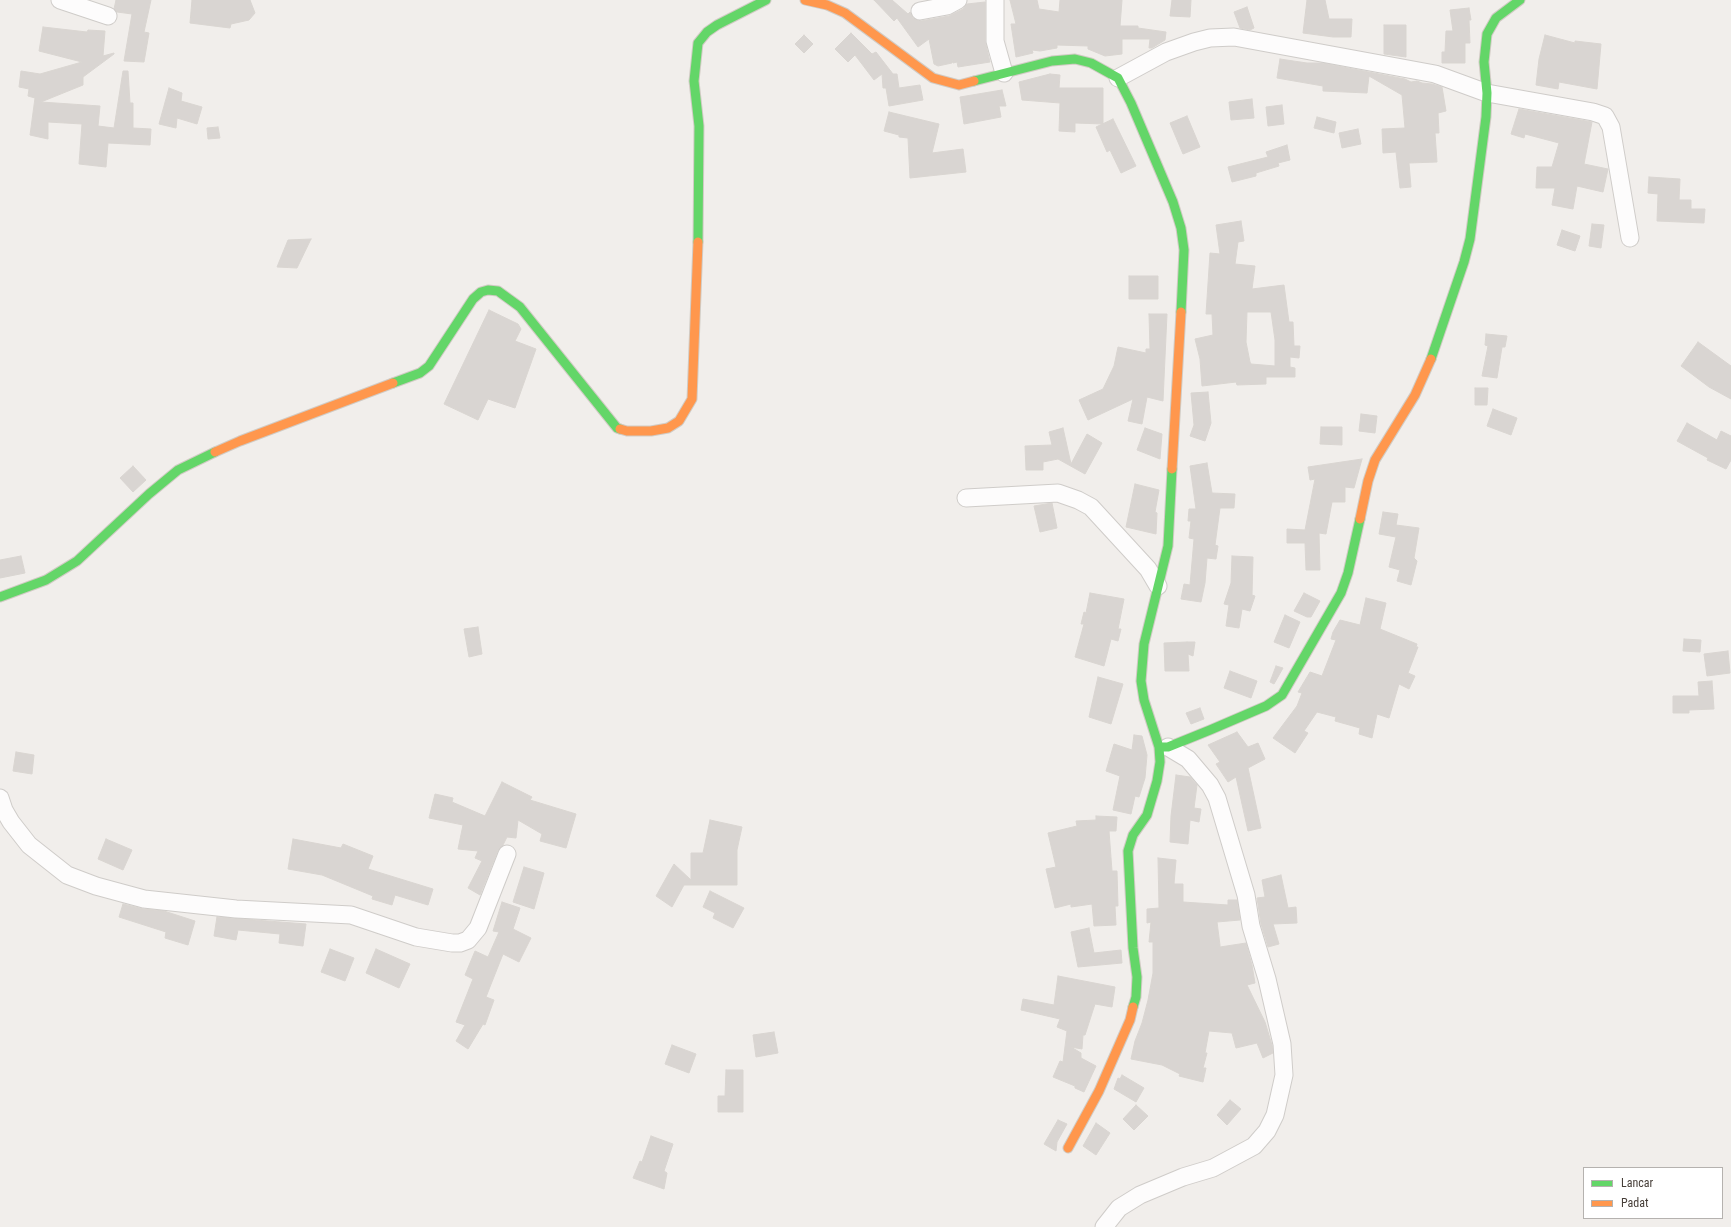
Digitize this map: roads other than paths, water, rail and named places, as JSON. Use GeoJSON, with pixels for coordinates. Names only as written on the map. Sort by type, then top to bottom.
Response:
{"type":"FeatureCollection","features":[{"type":"Feature","properties":{"kind":"street"},"geometry":{"type":"LineString","coordinates":[[60,0],[108,16]]}},
{"type":"Feature","properties":{"kind":"street"},"geometry":{"type":"LineString","coordinates":[[0,597],[46,580],[77,561],[149,494],[178,470],[240,441],[420,373],[429,366],[473,299],[481,292],[488,290],[498,291],[520,307],[617,428],[627,431],[651,430],[668,428],[679,421],[692,399],[694,383],[700,178],[699,126],[694,80],[698,43],[707,32],[717,25],[766,0]]}},
{"type":"Feature","properties":{"kind":"street"},"geometry":{"type":"LineString","coordinates":[[805,0],[832,6],[845,12],[919,69],[933,78],[959,85],[1052,61],[1075,59],[1091,63],[1118,78],[1131,103],[1173,202],[1181,228],[1184,250],[1168,546],[1144,644],[1141,681],[1144,700],[1164,747],[1157,781],[1147,815],[1133,835],[1128,851],[1133,941],[1137,977],[1136,997],[1130,1020],[1099,1091],[1068,1148]]}},
{"type":"Feature","properties":{"kind":"street"},"geometry":{"type":"LineString","coordinates":[[920,11],[947,6],[958,0]]}},
{"type":"Feature","properties":{"kind":"street"},"geometry":{"type":"LineString","coordinates":[[995,0],[995,41],[1004,73]]}},
{"type":"Feature","properties":{"kind":"street"},"geometry":{"type":"LineString","coordinates":[[1164,747],[1266,706],[1282,695],[1341,593],[1348,574],[1366,488],[1375,460],[1415,395],[1426,373],[1464,262],[1470,239],[1479,160],[1486,117],[1487,93],[1484,62],[1487,34],[1496,18],[1520,0]]}},
{"type":"Feature","properties":{"kind":"street"},"geometry":{"type":"LineString","coordinates":[[1118,78],[1166,52],[1210,38],[1234,37],[1435,74],[1487,93],[1593,112],[1605,116],[1611,127],[1630,238]]}},
{"type":"Feature","properties":{"kind":"street"},"geometry":{"type":"LineString","coordinates":[[966,498],[1058,493],[1078,500],[1091,507],[1148,569],[1158,586]]}},
{"type":"Feature","properties":{"kind":"street"},"geometry":{"type":"LineString","coordinates":[[1104,1227],[1119,1208],[1140,1195],[1183,1177],[1213,1168],[1254,1146],[1267,1131],[1274,1115],[1284,1076],[1282,1044],[1267,979],[1252,926],[1246,895],[1217,798],[1210,785],[1188,759],[1164,747]]}},
{"type":"Feature","properties":{"kind":"street"},"geometry":{"type":"LineString","coordinates":[[0,798],[7,816],[29,845],[68,875],[96,886],[152,900],[236,909],[351,916],[416,937],[452,943],[460,943],[468,940],[478,928],[507,854]]}}]}
